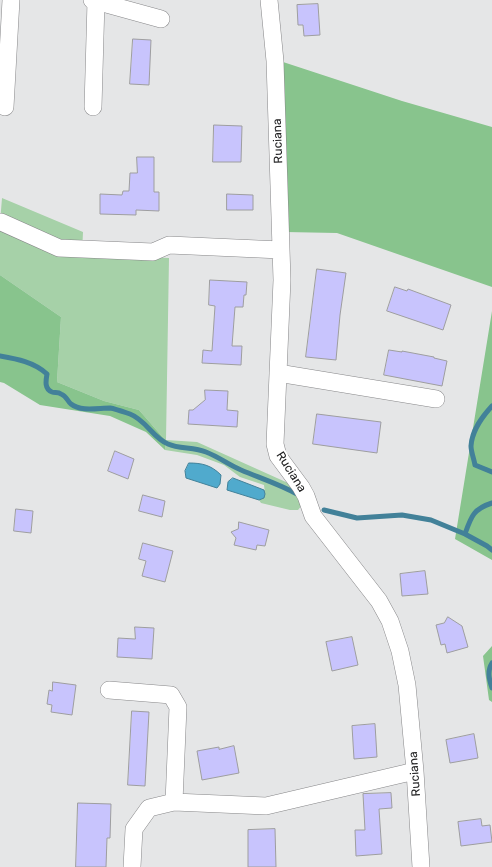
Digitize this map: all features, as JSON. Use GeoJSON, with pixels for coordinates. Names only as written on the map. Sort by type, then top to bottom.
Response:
{"type":"FeatureCollection","features":[{"type":"Feature","properties":{"kind":"street"},"geometry":{"type":"LineString","coordinates":[[4,107],[11,0]]}},
{"type":"Feature","properties":{"kind":"street","name":"Ruciana"},"geometry":{"type":"LineString","coordinates":[[269,0],[275,61],[282,280],[275,444],[278,456],[306,496],[313,516],[379,601],[390,621],[400,651],[407,685],[415,771],[421,867]]}},
{"type":"Feature","properties":{"kind":"street"},"geometry":{"type":"LineString","coordinates":[[93,107],[94,1],[162,20]]}},
{"type":"Feature","properties":{"kind":"street"},"geometry":{"type":"LineString","coordinates":[[1,222],[58,248],[153,252],[169,245],[281,250]]}},
{"type":"Feature","properties":{"kind":"street"},"geometry":{"type":"LineString","coordinates":[[278,373],[436,399]]}},
{"type":"Feature","properties":{"kind":"street"},"geometry":{"type":"LineString","coordinates":[[108,690],[171,695],[178,707],[174,802]]}},
{"type":"Feature","properties":{"kind":"street"},"geometry":{"type":"LineString","coordinates":[[132,867],[134,829],[149,808],[174,802],[266,806],[415,771]]}},
{"type":"Feature","properties":{"kind":"green space"},"geometry":{"type":"Polygon","coordinates":[[[280,61],[402,101],[492,127],[492,287],[337,233],[285,232],[280,61]]]}},
{"type":"Feature","properties":{"kind":"green space"},"geometry":{"type":"Polygon","coordinates":[[[2,198],[83,232],[82,254],[169,258],[166,440],[197,442],[288,483],[298,490],[302,505],[298,510],[290,510],[261,503],[259,500],[264,498],[265,494],[264,485],[240,477],[224,465],[197,455],[165,450],[166,441],[139,410],[104,401],[57,382],[61,317],[0,275],[0,223],[2,198]]]}},
{"type":"Feature","properties":{"kind":"green space"},"geometry":{"type":"Polygon","coordinates":[[[0,275],[61,317],[57,382],[104,401],[139,410],[166,441],[165,450],[146,432],[110,416],[40,405],[0,382],[0,275]]]}},
{"type":"Feature","properties":{"kind":"green space"},"geometry":{"type":"Polygon","coordinates":[[[492,311],[492,560],[455,539],[492,311]]]}},
{"type":"Feature","properties":{"kind":"green space"},"geometry":{"type":"Polygon","coordinates":[[[492,646],[492,702],[489,700],[483,656],[492,646]]]}},
{"type":"Feature","properties":{"kind":"water"},"geometry":{"type":"Polygon","coordinates":[[[189,463],[206,465],[221,475],[220,484],[217,488],[186,478],[185,471],[189,463]]]}},
{"type":"Feature","properties":{"kind":"water"},"geometry":{"type":"Polygon","coordinates":[[[233,478],[264,490],[264,498],[259,500],[227,490],[228,482],[233,478]]]}},
{"type":"Feature","properties":{"kind":"building"},"geometry":{"type":"Polygon","coordinates":[[[318,4],[320,35],[304,36],[303,25],[298,25],[297,5],[318,4]]]}},
{"type":"Feature","properties":{"kind":"building"},"geometry":{"type":"Polygon","coordinates":[[[133,39],[151,40],[149,85],[130,84],[133,39]]]}},
{"type":"Feature","properties":{"kind":"building"},"geometry":{"type":"Polygon","coordinates":[[[214,125],[242,126],[241,162],[213,162],[214,125]]]}},
{"type":"Feature","properties":{"kind":"building"},"geometry":{"type":"Polygon","coordinates":[[[137,157],[154,157],[154,192],[159,192],[159,211],[136,210],[136,215],[100,214],[100,194],[122,195],[123,191],[129,191],[130,173],[137,173],[137,157]]]}},
{"type":"Feature","properties":{"kind":"building"},"geometry":{"type":"Polygon","coordinates":[[[227,194],[253,195],[253,210],[227,210],[227,194]]]}},
{"type":"Feature","properties":{"kind":"building"},"geometry":{"type":"Polygon","coordinates":[[[317,269],[346,273],[336,360],[306,357],[317,269]]]}},
{"type":"Feature","properties":{"kind":"building"},"geometry":{"type":"Polygon","coordinates":[[[210,280],[247,282],[243,307],[235,307],[232,346],[242,346],[241,365],[202,363],[203,350],[212,351],[215,306],[209,305],[210,280]]]}},
{"type":"Feature","properties":{"kind":"building"},"geometry":{"type":"Polygon","coordinates":[[[395,287],[407,291],[408,289],[451,305],[443,330],[387,311],[395,287]]]}},
{"type":"Feature","properties":{"kind":"building"},"geometry":{"type":"Polygon","coordinates":[[[389,350],[434,357],[447,361],[442,386],[384,375],[389,350]]]}},
{"type":"Feature","properties":{"kind":"building"},"geometry":{"type":"Polygon","coordinates":[[[205,390],[228,391],[227,410],[238,411],[237,427],[188,424],[189,410],[193,410],[205,400],[205,390]]]}},
{"type":"Feature","properties":{"kind":"building"},"geometry":{"type":"Polygon","coordinates":[[[317,414],[381,422],[377,453],[313,444],[317,414]]]}},
{"type":"Feature","properties":{"kind":"building"},"geometry":{"type":"Polygon","coordinates":[[[115,451],[134,459],[128,479],[108,471],[115,451]]]}},
{"type":"Feature","properties":{"kind":"building"},"geometry":{"type":"Polygon","coordinates":[[[143,495],[165,501],[162,517],[139,511],[143,495]]]}},
{"type":"Feature","properties":{"kind":"building"},"geometry":{"type":"Polygon","coordinates":[[[16,509],[33,511],[31,533],[14,531],[16,509]]]}},
{"type":"Feature","properties":{"kind":"building"},"geometry":{"type":"Polygon","coordinates":[[[239,522],[269,530],[265,546],[257,545],[256,550],[234,545],[236,538],[231,532],[238,529],[239,522]]]}},
{"type":"Feature","properties":{"kind":"building"},"geometry":{"type":"Polygon","coordinates":[[[143,543],[173,551],[165,582],[142,576],[146,561],[139,559],[143,543]]]}},
{"type":"Feature","properties":{"kind":"building"},"geometry":{"type":"Polygon","coordinates":[[[425,571],[428,594],[402,596],[400,574],[425,571]]]}},
{"type":"Feature","properties":{"kind":"building"},"geometry":{"type":"Polygon","coordinates":[[[448,617],[462,626],[468,647],[447,653],[445,644],[441,645],[436,625],[444,623],[448,617]]]}},
{"type":"Feature","properties":{"kind":"building"},"geometry":{"type":"Polygon","coordinates":[[[135,627],[154,628],[152,659],[117,657],[118,638],[135,639],[135,627]]]}},
{"type":"Feature","properties":{"kind":"building"},"geometry":{"type":"Polygon","coordinates":[[[352,637],[358,665],[332,671],[326,642],[352,637]]]}},
{"type":"Feature","properties":{"kind":"building"},"geometry":{"type":"Polygon","coordinates":[[[53,682],[76,685],[72,715],[51,712],[52,705],[47,704],[49,690],[52,691],[53,682]]]}},
{"type":"Feature","properties":{"kind":"building"},"geometry":{"type":"Polygon","coordinates":[[[132,711],[149,712],[145,786],[128,785],[132,711]]]}},
{"type":"Feature","properties":{"kind":"building"},"geometry":{"type":"Polygon","coordinates":[[[375,724],[377,757],[354,759],[352,726],[375,724]]]}},
{"type":"Feature","properties":{"kind":"building"},"geometry":{"type":"Polygon","coordinates":[[[474,734],[478,758],[450,763],[446,740],[474,734]]]}},
{"type":"Feature","properties":{"kind":"building"},"geometry":{"type":"Polygon","coordinates":[[[234,746],[239,773],[202,780],[197,751],[234,746]]]}},
{"type":"Feature","properties":{"kind":"building"},"geometry":{"type":"Polygon","coordinates":[[[391,793],[392,808],[379,809],[382,854],[356,856],[355,830],[365,830],[363,794],[391,793]]]}},
{"type":"Feature","properties":{"kind":"building"},"geometry":{"type":"Polygon","coordinates":[[[78,803],[111,804],[110,838],[107,838],[106,867],[76,867],[78,803]]]}},
{"type":"Feature","properties":{"kind":"building"},"geometry":{"type":"Polygon","coordinates":[[[481,819],[482,826],[490,825],[492,842],[461,846],[458,822],[481,819]]]}},
{"type":"Feature","properties":{"kind":"building"},"geometry":{"type":"Polygon","coordinates":[[[275,829],[276,867],[248,867],[248,830],[275,829]]]}},
{"type":"Feature","properties":{"kind":"waterway"},"geometry":{"type":"LineString","coordinates":[[0,356],[13,358],[42,370],[47,374],[46,384],[49,391],[63,395],[75,406],[85,409],[110,408],[130,414],[141,420],[158,438],[168,444],[206,452],[237,468],[297,494]]}},
{"type":"Feature","properties":{"kind":"waterway"},"geometry":{"type":"LineString","coordinates":[[492,406],[475,429],[471,446],[475,465],[492,472]]}},
{"type":"Feature","properties":{"kind":"waterway"},"geometry":{"type":"LineString","coordinates":[[492,503],[481,508],[474,514],[465,534],[492,550]]}},
{"type":"Feature","properties":{"kind":"waterway"},"geometry":{"type":"LineString","coordinates":[[324,510],[357,518],[402,515],[431,520],[465,534]]}},
{"type":"Feature","properties":{"kind":"waterway"},"geometry":{"type":"LineString","coordinates":[[492,663],[489,669],[492,688]]}}]}
